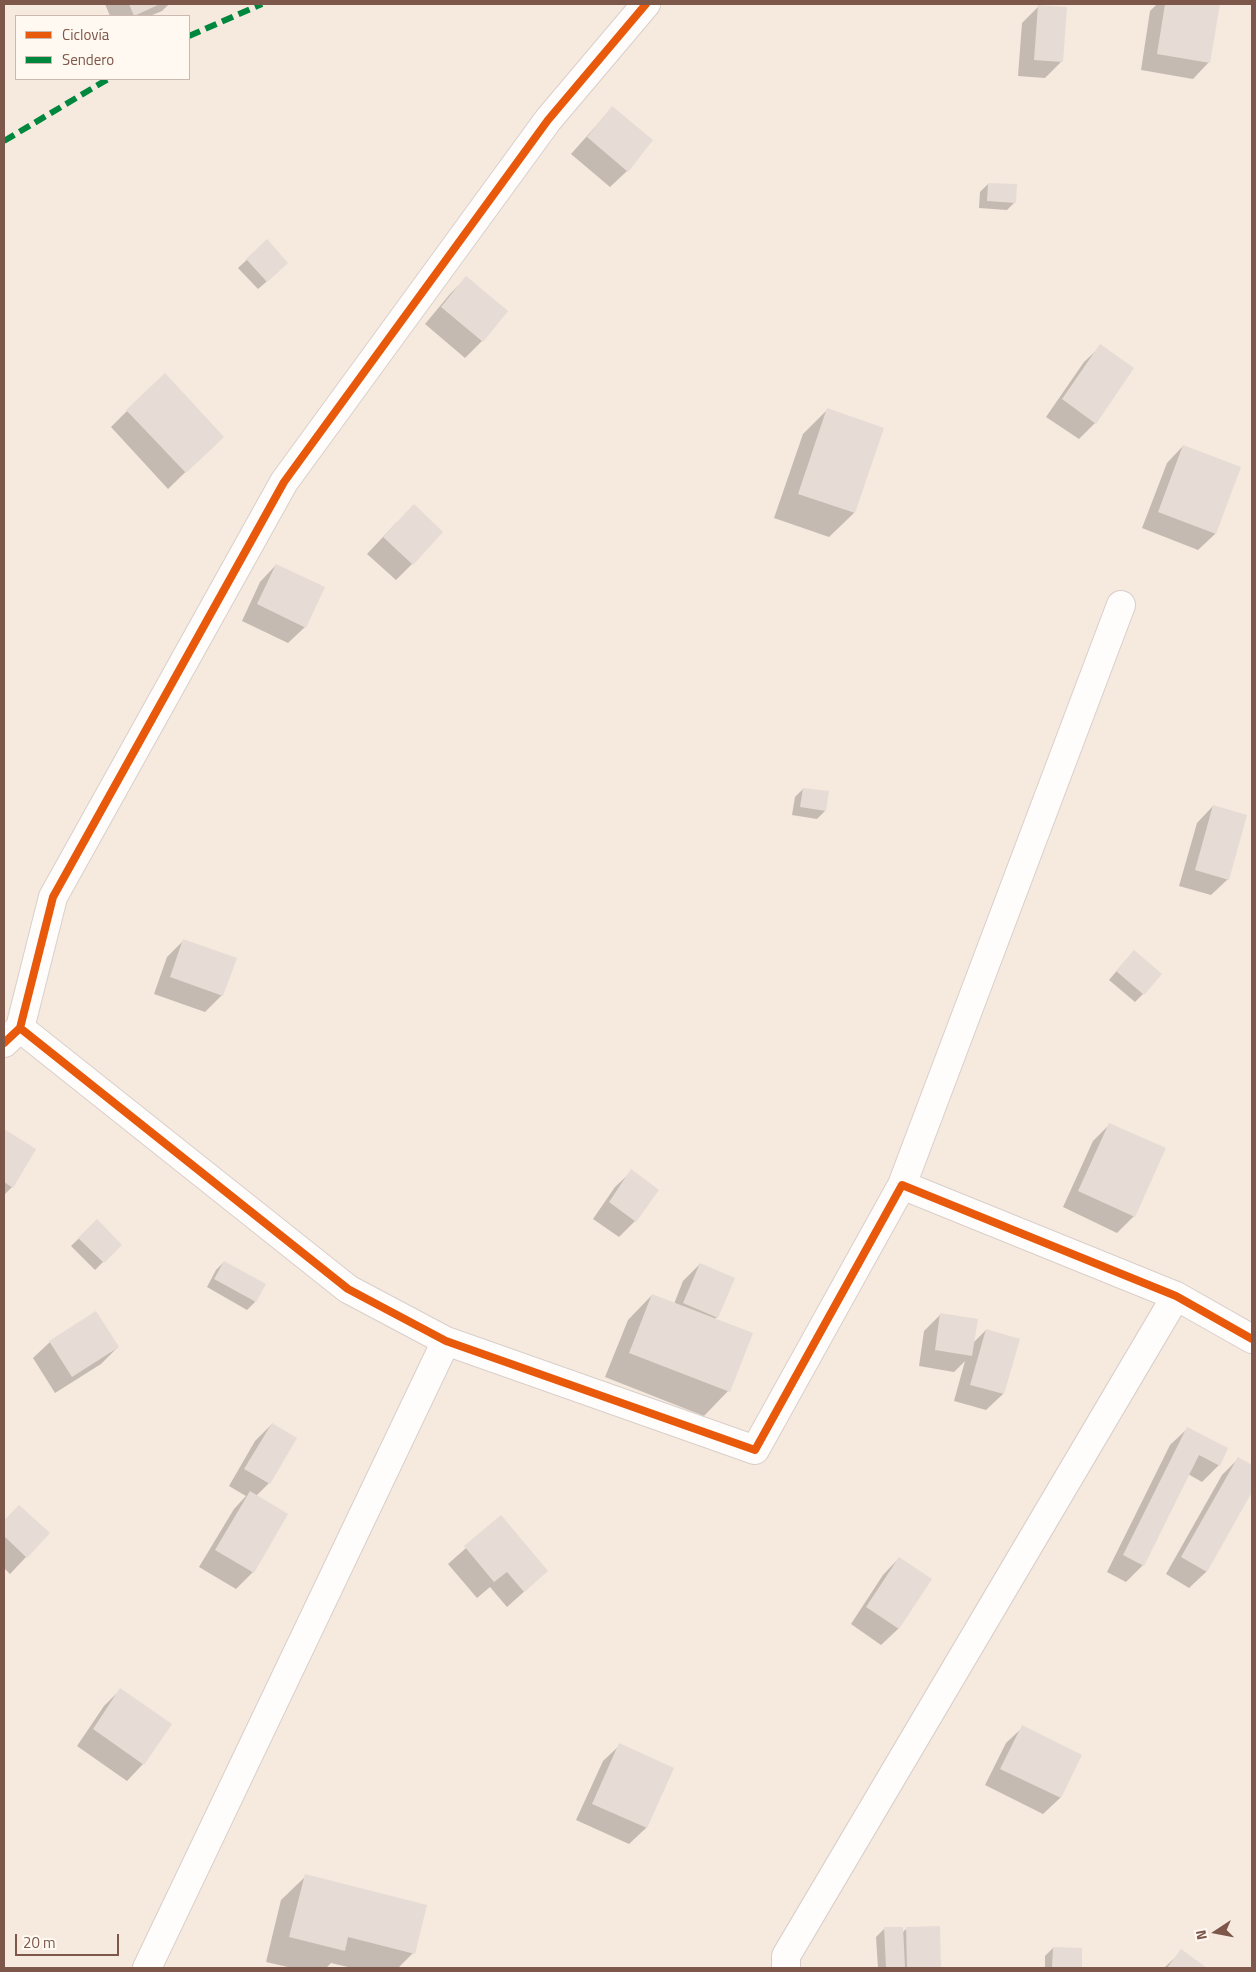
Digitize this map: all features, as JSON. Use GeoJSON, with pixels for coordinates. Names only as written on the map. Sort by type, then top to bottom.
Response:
{"type":"FeatureCollection","features":[{"type":"Feature","properties":{"kind":"street"},"geometry":{"type":"LineString","coordinates":[[646,4],[548,120],[284,482],[53,897],[12,1036],[348,1289],[446,1342],[755,1450],[902,1185],[1121,605]]}},
{"type":"Feature","properties":{"kind":"street"},"geometry":{"type":"LineString","coordinates":[[902,1185],[1176,1296],[1252,1339]]}},
{"type":"Feature","properties":{"kind":"street"},"geometry":{"type":"LineString","coordinates":[[786,1968],[786,1956],[1176,1296]]}},
{"type":"Feature","properties":{"kind":"street"},"geometry":{"type":"LineString","coordinates":[[147,1968],[446,1342]]}},
{"type":"Feature","properties":{"kind":"shaded area"},"geometry":{"type":"Polygon","coordinates":[[[4,4],[1252,4],[1252,1968],[4,1968],[4,4]]]}},
{"type":"Feature","properties":{"kind":"building"},"geometry":{"type":"Polygon","coordinates":[[[129,4],[160,4],[136,15],[134,15],[129,4]]]}},
{"type":"Feature","properties":{"kind":"building"},"geometry":{"type":"Polygon","coordinates":[[[1165,4],[1220,4],[1210,63],[1157,54],[1165,4]]]}},
{"type":"Feature","properties":{"kind":"building"},"geometry":{"type":"Polygon","coordinates":[[[1038,5],[1067,7],[1063,62],[1034,60],[1038,5]]]}},
{"type":"Feature","properties":{"kind":"building"},"geometry":{"type":"Polygon","coordinates":[[[612,106],[653,140],[628,172],[587,137],[612,106]]]}},
{"type":"Feature","properties":{"kind":"building"},"geometry":{"type":"Polygon","coordinates":[[[988,183],[1017,184],[1016,203],[987,201],[988,183]]]}},
{"type":"Feature","properties":{"kind":"building"},"geometry":{"type":"Polygon","coordinates":[[[267,239],[288,263],[267,282],[246,259],[267,239]]]}},
{"type":"Feature","properties":{"kind":"building"},"geometry":{"type":"Polygon","coordinates":[[[466,276],[508,311],[483,342],[441,307],[466,276]]]}},
{"type":"Feature","properties":{"kind":"building"},"geometry":{"type":"Polygon","coordinates":[[[1100,344],[1134,368],[1096,424],[1062,399],[1100,344]]]}},
{"type":"Feature","properties":{"kind":"building"},"geometry":{"type":"Polygon","coordinates":[[[165,373],[224,437],[186,473],[126,410],[165,373]]]}},
{"type":"Feature","properties":{"kind":"building"},"geometry":{"type":"Polygon","coordinates":[[[827,408],[884,428],[855,513],[798,494],[827,408]]]}},
{"type":"Feature","properties":{"kind":"building"},"geometry":{"type":"Polygon","coordinates":[[[1183,445],[1241,467],[1216,534],[1158,512],[1183,445]]]}},
{"type":"Feature","properties":{"kind":"building"},"geometry":{"type":"Polygon","coordinates":[[[414,504],[443,532],[413,565],[383,537],[414,504]]]}},
{"type":"Feature","properties":{"kind":"building"},"geometry":{"type":"Polygon","coordinates":[[[276,564],[325,587],[306,628],[257,604],[276,564]]]}},
{"type":"Feature","properties":{"kind":"building"},"geometry":{"type":"Polygon","coordinates":[[[803,788],[829,791],[826,811],[800,807],[803,788]]]}},
{"type":"Feature","properties":{"kind":"building"},"geometry":{"type":"Polygon","coordinates":[[[1213,805],[1247,815],[1229,880],[1195,870],[1213,805]]]}},
{"type":"Feature","properties":{"kind":"building"},"geometry":{"type":"Polygon","coordinates":[[[183,939],[237,958],[223,996],[170,977],[183,939]]]}},
{"type":"Feature","properties":{"kind":"building"},"geometry":{"type":"Polygon","coordinates":[[[1134,950],[1162,974],[1144,995],[1116,971],[1134,950]]]}},
{"type":"Feature","properties":{"kind":"building"},"geometry":{"type":"Polygon","coordinates":[[[1109,1123],[1166,1148],[1135,1217],[1078,1191],[1109,1123]]]}},
{"type":"Feature","properties":{"kind":"building"},"geometry":{"type":"Polygon","coordinates":[[[4,1129],[36,1149],[13,1188],[4,1182],[4,1129]]]}},
{"type":"Feature","properties":{"kind":"building"},"geometry":{"type":"Polygon","coordinates":[[[631,1169],[659,1190],[636,1222],[609,1202],[631,1169]]]}},
{"type":"Feature","properties":{"kind":"building"},"geometry":{"type":"Polygon","coordinates":[[[97,1219],[122,1245],[104,1263],[78,1238],[97,1219]]]}},
{"type":"Feature","properties":{"kind":"building"},"geometry":{"type":"Polygon","coordinates":[[[224,1261],[266,1284],[256,1302],[214,1279],[224,1261]]]}},
{"type":"Feature","properties":{"kind":"building"},"geometry":{"type":"Polygon","coordinates":[[[700,1263],[735,1278],[718,1318],[683,1303],[700,1263]]]}},
{"type":"Feature","properties":{"kind":"building"},"geometry":{"type":"Polygon","coordinates":[[[652,1294],[753,1333],[730,1392],[629,1353],[652,1294]]]}},
{"type":"Feature","properties":{"kind":"building"},"geometry":{"type":"Polygon","coordinates":[[[96,1311],[119,1347],[72,1377],[49,1341],[96,1311]]]}},
{"type":"Feature","properties":{"kind":"building"},"geometry":{"type":"Polygon","coordinates":[[[940,1313],[978,1319],[972,1356],[935,1350],[940,1313]]]}},
{"type":"Feature","properties":{"kind":"building"},"geometry":{"type":"Polygon","coordinates":[[[986,1329],[1020,1339],[1004,1394],[970,1385],[986,1329]]]}},
{"type":"Feature","properties":{"kind":"building"},"geometry":{"type":"Polygon","coordinates":[[[272,1423],[297,1438],[270,1484],[244,1469],[272,1423]]]}},
{"type":"Feature","properties":{"kind":"building"},"geometry":{"type":"Polygon","coordinates":[[[1187,1427],[1228,1448],[1220,1466],[1199,1455],[1144,1566],[1123,1555],[1187,1427]]]}},
{"type":"Feature","properties":{"kind":"building"},"geometry":{"type":"Polygon","coordinates":[[[1238,1457],[1252,1465],[1252,1492],[1207,1572],[1181,1557],[1238,1457]]]}},
{"type":"Feature","properties":{"kind":"building"},"geometry":{"type":"Polygon","coordinates":[[[250,1491],[288,1514],[254,1573],[215,1550],[250,1491]]]}},
{"type":"Feature","properties":{"kind":"building"},"geometry":{"type":"Polygon","coordinates":[[[19,1505],[50,1533],[27,1558],[4,1536],[4,1521],[19,1505]]]}},
{"type":"Feature","properties":{"kind":"building"},"geometry":{"type":"Polygon","coordinates":[[[501,1515],[548,1571],[524,1592],[507,1572],[494,1582],[464,1546],[501,1515]]]}},
{"type":"Feature","properties":{"kind":"building"},"geometry":{"type":"Polygon","coordinates":[[[899,1557],[932,1579],[899,1629],[866,1607],[899,1557]]]}},
{"type":"Feature","properties":{"kind":"building"},"geometry":{"type":"Polygon","coordinates":[[[120,1688],[172,1724],[144,1765],[93,1729],[120,1688]]]}},
{"type":"Feature","properties":{"kind":"building"},"geometry":{"type":"Polygon","coordinates":[[[1022,1725],[1082,1755],[1061,1798],[1000,1769],[1022,1725]]]}},
{"type":"Feature","properties":{"kind":"building"},"geometry":{"type":"Polygon","coordinates":[[[619,1743],[674,1768],[647,1828],[592,1804],[619,1743]]]}},
{"type":"Feature","properties":{"kind":"building"},"geometry":{"type":"Polygon","coordinates":[[[305,1874],[427,1905],[415,1954],[348,1937],[345,1951],[289,1937],[305,1874]]]}},
{"type":"Feature","properties":{"kind":"building"},"geometry":{"type":"Polygon","coordinates":[[[940,1926],[941,1968],[907,1968],[906,1927],[940,1926]]]}},
{"type":"Feature","properties":{"kind":"building"},"geometry":{"type":"Polygon","coordinates":[[[884,1927],[903,1927],[905,1967],[886,1968],[884,1927]]]}},
{"type":"Feature","properties":{"kind":"building"},"geometry":{"type":"Polygon","coordinates":[[[1053,1947],[1082,1948],[1082,1968],[1052,1968],[1053,1947]]]}},
{"type":"Feature","properties":{"kind":"building"},"geometry":{"type":"Polygon","coordinates":[[[1181,1949],[1207,1968],[1167,1968],[1181,1949]]]}},
{"type":"Feature","properties":{"kind":"marked path"},"geometry":{"type":"LineString","coordinates":[[190,36],[262,4]]}},
{"type":"Feature","properties":{"kind":"marked path"},"geometry":{"type":"LineString","coordinates":[[4,141],[106,80]]}},
{"type":"Feature","properties":{"kind":"cycle path"},"geometry":{"type":"LineString","coordinates":[[20,1028],[53,897],[284,482],[548,120],[646,4]]}},
{"type":"Feature","properties":{"kind":"cycle path"},"geometry":{"type":"LineString","coordinates":[[4,1043],[20,1028],[348,1289],[446,1341],[755,1450],[902,1185],[1176,1296],[1252,1339]]}}]}
